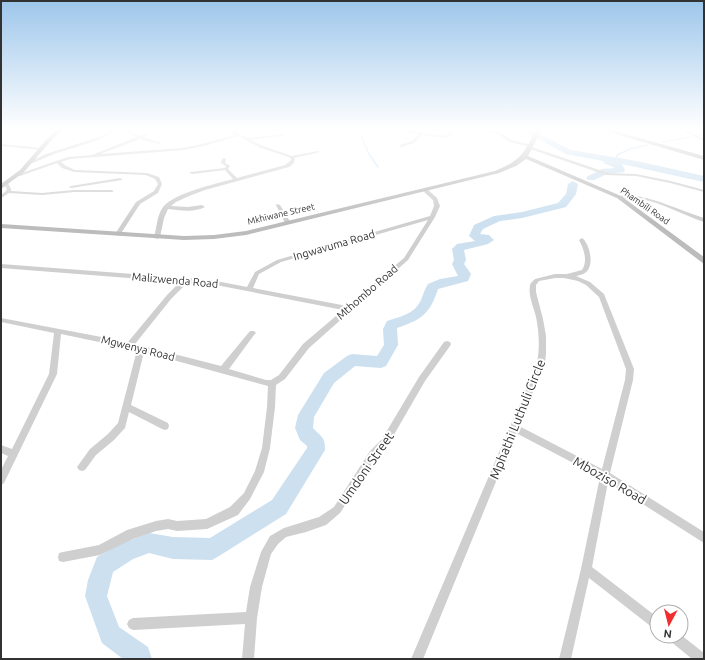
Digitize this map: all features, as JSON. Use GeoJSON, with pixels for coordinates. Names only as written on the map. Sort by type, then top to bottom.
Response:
{"type":"FeatureCollection","features":[{"type":"Feature","properties":{"kind":"street"},"geometry":{"type":"LineString","coordinates":[[8,192],[9,189],[3,186],[18,175],[33,160]]}},
{"type":"Feature","properties":{"kind":"street"},"geometry":{"type":"LineString","coordinates":[[30,163],[37,160]]}},
{"type":"Feature","properties":{"kind":"street"},"geometry":{"type":"LineString","coordinates":[[18,175],[63,160]]}},
{"type":"Feature","properties":{"kind":"street"},"geometry":{"type":"LineString","coordinates":[[224,160],[223,164],[228,166],[226,169],[236,180]]}},
{"type":"Feature","properties":{"kind":"street"},"geometry":{"type":"LineString","coordinates":[[157,237],[166,207],[184,195],[287,166],[293,160]]}},
{"type":"Feature","properties":{"kind":"street","name":"Mkhiwane Street"},"geometry":{"type":"LineString","coordinates":[[1,226],[184,238],[246,233],[497,172],[509,168],[522,160]]}},
{"type":"Feature","properties":{"kind":"street","name":"Phambili Road"},"geometry":{"type":"LineString","coordinates":[[532,160],[619,198],[666,231],[704,261]]}},
{"type":"Feature","properties":{"kind":"street"},"geometry":{"type":"LineString","coordinates":[[569,160],[608,174],[636,175],[671,182],[704,191]]}},
{"type":"Feature","properties":{"kind":"street"},"geometry":{"type":"LineString","coordinates":[[58,162],[64,167],[74,171],[147,174],[157,178],[160,184],[158,190],[138,203],[118,234]]}},
{"type":"Feature","properties":{"kind":"street"},"geometry":{"type":"LineString","coordinates":[[192,173],[226,169]]}},
{"type":"Feature","properties":{"kind":"street"},"geometry":{"type":"LineString","coordinates":[[49,193],[66,187],[120,179]]}},
{"type":"Feature","properties":{"kind":"street","name":"Mthombo Road"},"geometry":{"type":"LineString","coordinates":[[272,384],[282,378],[306,346],[406,259],[432,218],[437,206],[435,199],[425,190]]}},
{"type":"Feature","properties":{"kind":"street"},"geometry":{"type":"LineString","coordinates":[[1,197],[8,192],[49,193],[74,191],[112,191]]}},
{"type":"Feature","properties":{"kind":"street"},"geometry":{"type":"LineString","coordinates":[[619,198],[629,197],[642,199],[704,220]]}},
{"type":"Feature","properties":{"kind":"street"},"geometry":{"type":"LineString","coordinates":[[278,205],[288,223]]}},
{"type":"Feature","properties":{"kind":"street"},"geometry":{"type":"LineString","coordinates":[[166,207],[188,209],[202,207]]}},
{"type":"Feature","properties":{"kind":"street","name":"Ingwavuma Road"},"geometry":{"type":"LineString","coordinates":[[249,289],[257,273],[279,261],[432,218]]}},
{"type":"Feature","properties":{"kind":"street"},"geometry":{"type":"LineString","coordinates":[[568,276],[583,271],[586,268],[587,255],[582,240]]}},
{"type":"Feature","properties":{"kind":"street","name":"Malizwenda Road"},"geometry":{"type":"LineString","coordinates":[[1,266],[216,283],[348,308]]}},
{"type":"Feature","properties":{"kind":"street","name":"Mphathi Luthuli Circle"},"geometry":{"type":"LineString","coordinates":[[417,659],[541,363],[544,350],[544,337],[533,292],[533,285],[537,280],[546,277],[568,276],[582,279],[594,286],[602,296],[630,369],[629,380],[605,475],[586,569],[565,659]]}},
{"type":"Feature","properties":{"kind":"street"},"geometry":{"type":"LineString","coordinates":[[130,345],[169,297],[186,280]]}},
{"type":"Feature","properties":{"kind":"street","name":"Mgwenya Road"},"geometry":{"type":"LineString","coordinates":[[1,320],[130,345],[272,384]]}},
{"type":"Feature","properties":{"kind":"street"},"geometry":{"type":"LineString","coordinates":[[1,480],[53,374],[58,331]]}},
{"type":"Feature","properties":{"kind":"street"},"geometry":{"type":"LineString","coordinates":[[223,370],[252,333]]}},
{"type":"Feature","properties":{"kind":"street","name":"Umdoni Street"},"geometry":{"type":"LineString","coordinates":[[248,659],[251,618],[256,587],[266,552],[274,540],[284,533],[322,521],[337,510],[373,454],[385,442],[422,379],[447,344]]}},
{"type":"Feature","properties":{"kind":"street"},"geometry":{"type":"LineString","coordinates":[[82,467],[93,452],[118,430],[125,418],[126,406],[141,349]]}},
{"type":"Feature","properties":{"kind":"street"},"geometry":{"type":"LineString","coordinates":[[64,558],[100,550],[131,534],[156,526],[168,524],[177,526],[207,524],[234,511],[247,496],[260,472],[266,448],[272,384]]}},
{"type":"Feature","properties":{"kind":"street"},"geometry":{"type":"LineString","coordinates":[[126,406],[165,426]]}},
{"type":"Feature","properties":{"kind":"street","name":"Mboziso Road"},"geometry":{"type":"LineString","coordinates":[[514,428],[605,475],[704,538]]}},
{"type":"Feature","properties":{"kind":"street"},"geometry":{"type":"LineString","coordinates":[[1,449],[14,454]]}},
{"type":"Feature","properties":{"kind":"street"},"geometry":{"type":"LineString","coordinates":[[586,569],[649,618]]}},
{"type":"Feature","properties":{"kind":"street"},"geometry":{"type":"LineString","coordinates":[[133,624],[251,618]]}},
{"type":"Feature","properties":{"kind":"street"},"geometry":{"type":"LineString","coordinates":[[683,644],[702,659]]}},
{"type":"Feature","properties":{"kind":"waterway"},"geometry":{"type":"LineString","coordinates":[[373,160],[378,167]]}},
{"type":"Feature","properties":{"kind":"waterway"},"geometry":{"type":"LineString","coordinates":[[613,160],[704,179]]}},
{"type":"Feature","properties":{"kind":"waterway"},"geometry":{"type":"LineString","coordinates":[[591,178],[605,171],[621,170],[618,165],[607,161]]}},
{"type":"Feature","properties":{"kind":"waterway"},"geometry":{"type":"LineString","coordinates":[[140,659],[139,656],[110,635],[96,596],[99,580],[105,565],[127,551],[149,543],[173,548],[212,549],[279,507],[316,450],[316,442],[306,434],[304,428],[306,415],[329,378],[352,360],[381,362],[391,345],[390,329],[392,325],[419,313],[423,309],[432,287],[440,283],[456,281],[464,278],[465,274],[458,264],[460,260],[458,249],[488,240],[485,237],[477,238],[474,236],[478,227],[498,218],[522,215],[562,205],[571,194],[573,184]]}}]}
